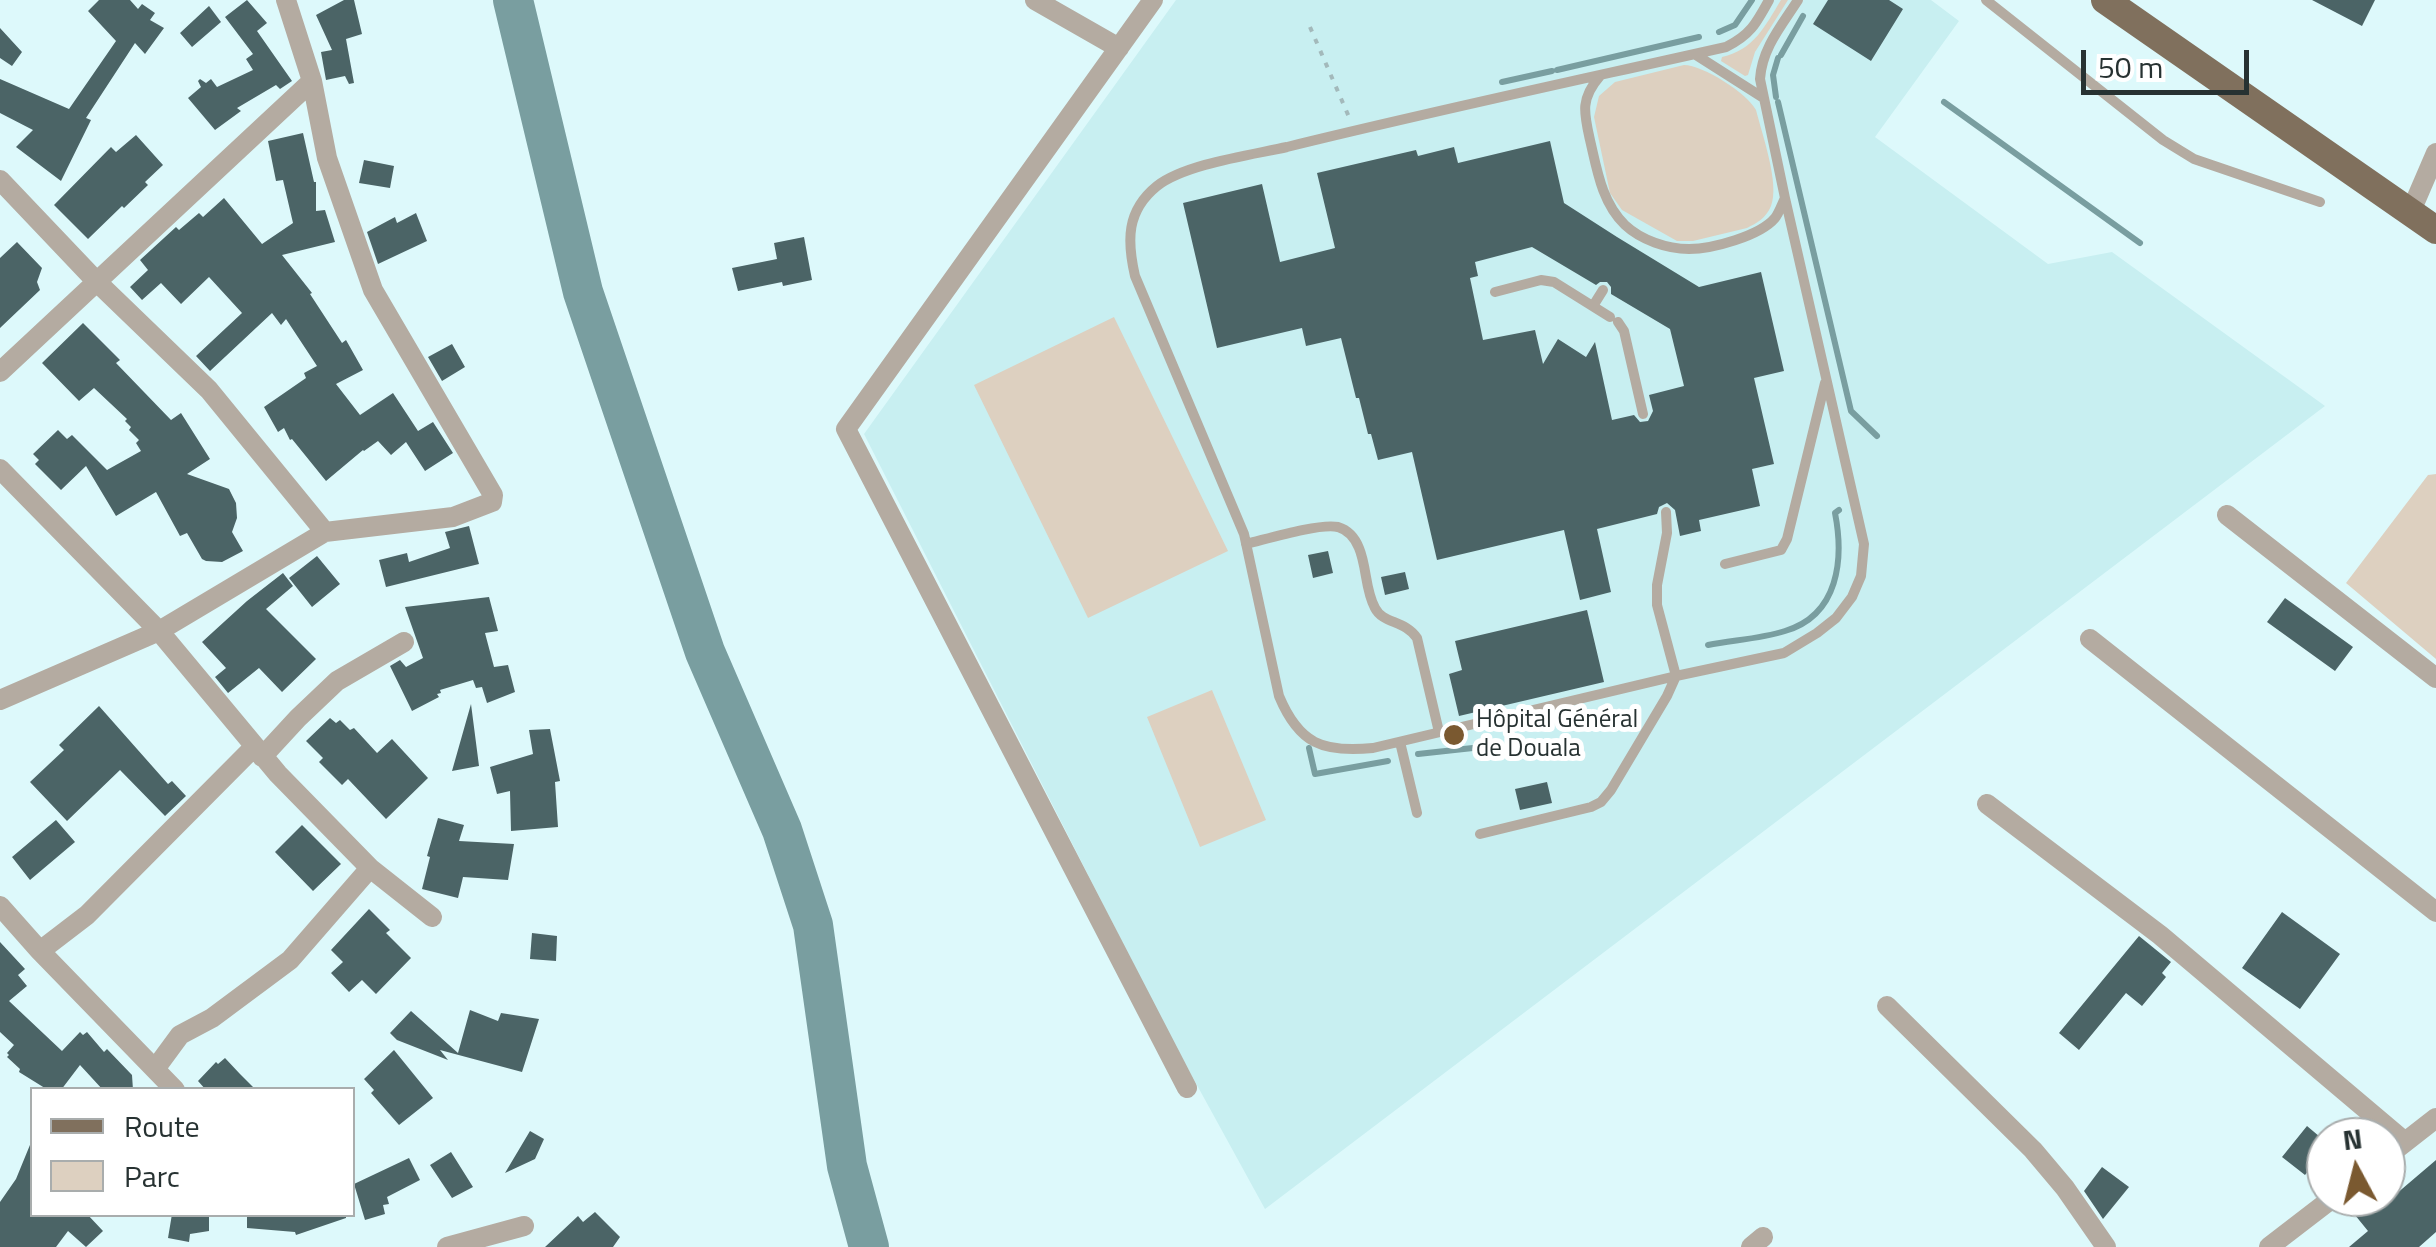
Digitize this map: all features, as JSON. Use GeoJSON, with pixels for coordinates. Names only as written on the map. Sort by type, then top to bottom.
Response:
{"type":"FeatureCollection","features":[{"type":"Feature","properties":{"kind":"main road"},"geometry":{"type":"LineString","coordinates":[[2105,0],[2436,230]]}},
{"type":"Feature","properties":{"kind":"street"},"geometry":{"type":"LineString","coordinates":[[0,700],[159,631],[326,532],[454,517],[494,499],[373,290],[326,158],[312,80],[286,0]]}},
{"type":"Feature","properties":{"kind":"street"},"geometry":{"type":"LineString","coordinates":[[1035,0],[1119,48]]}},
{"type":"Feature","properties":{"kind":"street"},"geometry":{"type":"LineString","coordinates":[[1153,0],[846,429],[1188,1088]]}},
{"type":"Feature","properties":{"kind":"street"},"geometry":{"type":"LineString","coordinates":[[0,372],[312,80]]}},
{"type":"Feature","properties":{"kind":"street"},"geometry":{"type":"LineString","coordinates":[[2411,211],[2436,153]]}},
{"type":"Feature","properties":{"kind":"street"},"geometry":{"type":"LineString","coordinates":[[0,180],[97,282],[209,390],[326,532]]}},
{"type":"Feature","properties":{"kind":"street"},"geometry":{"type":"LineString","coordinates":[[0,470],[159,631],[258,752],[370,868],[432,916]]}},
{"type":"Feature","properties":{"kind":"street"},"geometry":{"type":"LineString","coordinates":[[2226,514],[2436,678]]}},
{"type":"Feature","properties":{"kind":"street"},"geometry":{"type":"LineString","coordinates":[[2090,640],[2436,912]]}},
{"type":"Feature","properties":{"kind":"street"},"geometry":{"type":"LineString","coordinates":[[40,950],[87,915],[338,681],[404,642]]}},
{"type":"Feature","properties":{"kind":"street"},"geometry":{"type":"LineString","coordinates":[[1988,804],[2160,935],[2375,1117]]}},
{"type":"Feature","properties":{"kind":"street"},"geometry":{"type":"LineString","coordinates":[[155,1069],[180,1035],[212,1018],[290,960],[370,868]]}},
{"type":"Feature","properties":{"kind":"street"},"geometry":{"type":"LineString","coordinates":[[0,906],[171,1087]]}},
{"type":"Feature","properties":{"kind":"street"},"geometry":{"type":"LineString","coordinates":[[1887,1006],[2033,1150],[2106,1247]]}},
{"type":"Feature","properties":{"kind":"street"},"geometry":{"type":"LineString","coordinates":[[2406,1141],[2436,1118]]}},
{"type":"Feature","properties":{"kind":"street"},"geometry":{"type":"LineString","coordinates":[[2269,1247],[2308,1217]]}},
{"type":"Feature","properties":{"kind":"street"},"geometry":{"type":"LineString","coordinates":[[447,1247],[524,1226]]}},
{"type":"Feature","properties":{"kind":"lane"},"geometry":{"type":"LineString","coordinates":[[1769,0],[1746,37],[1726,48],[1184,172],[1153,190],[1140,204],[1128,234],[1135,276],[1244,534],[1279,696],[1288,718],[1312,742],[1347,750],[1400,742],[1784,653],[1826,626],[1852,597],[1861,576],[1864,544],[1762,97],[1761,66],[1766,50],[1798,0]]}},
{"type":"Feature","properties":{"kind":"lane"},"geometry":{"type":"LineString","coordinates":[[1986,0],[2163,140],[2194,159],[2320,202]]}},
{"type":"Feature","properties":{"kind":"lane"},"geometry":{"type":"LineString","coordinates":[[1695,54],[1762,97]]}},
{"type":"Feature","properties":{"kind":"lane"},"geometry":{"type":"LineString","coordinates":[[1601,76],[1589,89],[1584,107],[1599,181],[1611,208],[1638,234],[1688,249],[1740,238],[1776,218],[1785,198]]}},
{"type":"Feature","properties":{"kind":"lane"},"geometry":{"type":"LineString","coordinates":[[1631,246],[1638,234]]}},
{"type":"Feature","properties":{"kind":"lane"},"geometry":{"type":"LineString","coordinates":[[1495,292],[1541,280],[1554,282],[1614,320],[1624,331],[1644,414]]}},
{"type":"Feature","properties":{"kind":"lane"},"geometry":{"type":"LineString","coordinates":[[1592,306],[1603,290]]}},
{"type":"Feature","properties":{"kind":"lane"},"geometry":{"type":"LineString","coordinates":[[1725,564],[1781,550],[1788,539],[1826,377]]}},
{"type":"Feature","properties":{"kind":"lane"},"geometry":{"type":"LineString","coordinates":[[1480,834],[1600,802],[1666,696],[1676,676],[1657,605],[1667,533],[1666,512]]}},
{"type":"Feature","properties":{"kind":"lane"},"geometry":{"type":"LineString","coordinates":[[1246,544],[1325,526],[1340,527],[1351,534],[1360,549],[1373,604],[1380,615],[1410,628],[1418,638],[1439,732]]}},
{"type":"Feature","properties":{"kind":"lane"},"geometry":{"type":"LineString","coordinates":[[1400,742],[1417,813]]}},
{"type":"Feature","properties":{"kind":"path"},"geometry":{"type":"LineString","coordinates":[[1310,27],[1355,131]]}},
{"type":"Feature","properties":{"kind":"shaded area","name":"Hôpital Général de Douala"},"geometry":{"type":"Polygon","coordinates":[[[1176,0],[1931,0],[1959,21],[1875,137],[2048,264],[2112,252],[2325,406],[1265,1209],[1170,1036],[864,434],[1176,0]]]}},
{"type":"Feature","properties":{"kind":"green space"},"geometry":{"type":"Polygon","coordinates":[[[1781,0],[1788,0],[1755,52],[1748,75],[1721,61],[1751,43],[1781,0]]]}},
{"type":"Feature","properties":{"kind":"green space"},"geometry":{"type":"Polygon","coordinates":[[[1684,65],[1713,75],[1751,103],[1766,145],[1773,185],[1771,206],[1758,222],[1693,241],[1677,241],[1622,210],[1610,193],[1594,117],[1599,96],[1615,82],[1684,65]]]}},
{"type":"Feature","properties":{"kind":"green space"},"geometry":{"type":"Polygon","coordinates":[[[1114,317],[1228,551],[1088,618],[974,385],[1114,317]]]}},
{"type":"Feature","properties":{"kind":"green space"},"geometry":{"type":"Polygon","coordinates":[[[2436,474],[2436,659],[2346,583],[2428,475],[2436,474]]]}},
{"type":"Feature","properties":{"kind":"green space"},"geometry":{"type":"Polygon","coordinates":[[[1212,690],[1266,820],[1200,847],[1147,717],[1212,690]]]}},
{"type":"Feature","properties":{"kind":"building"},"geometry":{"type":"Polygon","coordinates":[[[99,0],[130,0],[138,9],[142,4],[155,13],[150,20],[164,28],[145,54],[135,43],[86,118],[91,120],[61,181],[16,147],[33,130],[0,113],[0,79],[69,109],[116,41],[88,11],[99,0]]]}},
{"type":"Feature","properties":{"kind":"building"},"geometry":{"type":"Polygon","coordinates":[[[247,0],[267,23],[257,31],[292,81],[280,89],[276,85],[237,108],[241,111],[215,130],[188,98],[201,87],[200,79],[206,83],[211,79],[217,87],[253,70],[246,59],[253,54],[225,17],[247,0]]]}},
{"type":"Feature","properties":{"kind":"building"},"geometry":{"type":"Polygon","coordinates":[[[344,0],[354,0],[362,34],[346,39],[354,83],[349,84],[345,76],[326,80],[321,52],[332,50],[316,15],[344,0]]]}},
{"type":"Feature","properties":{"kind":"building"},"geometry":{"type":"Polygon","coordinates":[[[1828,0],[1889,0],[1903,9],[1871,61],[1813,24],[1828,0]]]}},
{"type":"Feature","properties":{"kind":"building"},"geometry":{"type":"Polygon","coordinates":[[[2312,0],[2375,0],[2362,26],[2312,0]]]}},
{"type":"Feature","properties":{"kind":"building"},"geometry":{"type":"Polygon","coordinates":[[[209,6],[221,22],[192,47],[180,33],[209,6]]]}},
{"type":"Feature","properties":{"kind":"building"},"geometry":{"type":"Polygon","coordinates":[[[0,28],[22,52],[12,66],[0,58],[0,28]]]}},
{"type":"Feature","properties":{"kind":"building"},"geometry":{"type":"Polygon","coordinates":[[[303,133],[316,182],[316,211],[325,210],[335,242],[282,255],[312,293],[342,343],[346,340],[363,370],[336,384],[360,415],[393,393],[418,431],[433,422],[453,453],[425,471],[406,442],[391,455],[378,441],[326,481],[284,428],[278,432],[264,407],[317,366],[286,319],[281,325],[272,313],[210,371],[196,356],[242,313],[209,277],[181,304],[161,283],[142,300],[130,287],[148,270],[140,260],[176,227],[179,230],[199,213],[203,217],[224,198],[262,244],[293,223],[283,180],[276,181],[268,141],[303,133]]]}},
{"type":"Feature","properties":{"kind":"building"},"geometry":{"type":"Polygon","coordinates":[[[136,135],[163,165],[145,182],[148,185],[88,239],[54,205],[111,147],[116,152],[136,135]]]}},
{"type":"Feature","properties":{"kind":"building"},"geometry":{"type":"Polygon","coordinates":[[[1550,141],[1564,203],[1617,237],[1699,287],[1761,272],[1784,371],[1754,378],[1774,464],[1752,469],[1760,506],[1699,520],[1701,531],[1680,536],[1675,510],[1667,503],[1659,507],[1657,514],[1597,529],[1611,592],[1580,600],[1564,530],[1437,560],[1412,452],[1378,460],[1356,398],[1341,338],[1306,346],[1302,328],[1217,348],[1183,203],[1262,184],[1280,262],[1335,248],[1317,173],[1416,150],[1418,156],[1454,147],[1458,163],[1550,141]],[[1532,247],[1475,262],[1478,276],[1470,278],[1483,340],[1535,330],[1543,364],[1558,339],[1586,357],[1595,342],[1612,420],[1634,415],[1640,422],[1648,421],[1653,411],[1649,395],[1684,386],[1670,329],[1611,294],[1607,282],[1596,285],[1532,247]]]}},
{"type":"Feature","properties":{"kind":"building"},"geometry":{"type":"Polygon","coordinates":[[[364,160],[394,166],[390,188],[359,183],[364,160]]]}},
{"type":"Feature","properties":{"kind":"building"},"geometry":{"type":"Polygon","coordinates":[[[416,213],[427,241],[378,264],[367,232],[395,217],[397,223],[416,213]]]}},
{"type":"Feature","properties":{"kind":"building"},"geometry":{"type":"Polygon","coordinates":[[[804,237],[812,280],[738,291],[732,268],[777,259],[774,243],[804,237]]]}},
{"type":"Feature","properties":{"kind":"building"},"geometry":{"type":"Polygon","coordinates":[[[17,242],[42,268],[37,282],[40,290],[0,328],[0,258],[17,242]]]}},
{"type":"Feature","properties":{"kind":"building"},"geometry":{"type":"Polygon","coordinates":[[[83,323],[171,420],[181,413],[210,459],[187,474],[229,489],[236,503],[237,518],[232,532],[243,551],[222,562],[206,561],[187,533],[180,536],[156,492],[116,516],[86,466],[61,490],[35,464],[39,460],[33,454],[58,430],[67,439],[72,435],[107,470],[141,451],[127,419],[94,388],[79,401],[42,363],[83,323]]]}},
{"type":"Feature","properties":{"kind":"building"},"geometry":{"type":"Polygon","coordinates":[[[452,344],[465,367],[442,381],[428,357],[452,344]]]}},
{"type":"Feature","properties":{"kind":"building"},"geometry":{"type":"Polygon","coordinates":[[[469,526],[479,564],[386,587],[379,560],[407,553],[409,562],[450,548],[445,532],[469,526]]]}},
{"type":"Feature","properties":{"kind":"building"},"geometry":{"type":"Polygon","coordinates":[[[1328,551],[1333,573],[1313,578],[1308,555],[1328,551]]]}},
{"type":"Feature","properties":{"kind":"building"},"geometry":{"type":"Polygon","coordinates":[[[317,556],[340,584],[312,607],[289,578],[317,556]]]}},
{"type":"Feature","properties":{"kind":"building"},"geometry":{"type":"Polygon","coordinates":[[[1405,572],[1409,589],[1385,595],[1381,577],[1405,572]]]}},
{"type":"Feature","properties":{"kind":"building"},"geometry":{"type":"Polygon","coordinates":[[[283,573],[293,586],[266,609],[316,659],[282,692],[259,668],[228,693],[215,677],[226,668],[202,642],[283,573]]]}},
{"type":"Feature","properties":{"kind":"building"},"geometry":{"type":"Polygon","coordinates":[[[489,597],[498,631],[485,633],[494,667],[508,665],[515,692],[487,703],[482,687],[476,688],[473,680],[440,690],[439,697],[412,711],[390,666],[400,660],[406,667],[423,658],[405,607],[489,597]]]}},
{"type":"Feature","properties":{"kind":"building"},"geometry":{"type":"Polygon","coordinates":[[[2285,598],[2353,647],[2335,671],[2267,622],[2285,598]]]}},
{"type":"Feature","properties":{"kind":"building"},"geometry":{"type":"Polygon","coordinates":[[[1587,610],[1604,682],[1459,716],[1449,674],[1462,670],[1455,641],[1587,610]]]}},
{"type":"Feature","properties":{"kind":"building"},"geometry":{"type":"Polygon","coordinates":[[[471,704],[479,766],[452,771],[471,704]]]}},
{"type":"Feature","properties":{"kind":"building"},"geometry":{"type":"Polygon","coordinates":[[[99,706],[168,784],[172,781],[186,796],[165,816],[120,770],[67,821],[30,782],[64,750],[59,745],[99,706]]]}},
{"type":"Feature","properties":{"kind":"building"},"geometry":{"type":"Polygon","coordinates":[[[330,718],[336,723],[340,720],[350,730],[354,728],[377,753],[392,739],[428,778],[386,819],[348,779],[342,785],[319,762],[323,758],[306,741],[330,718]]]}},
{"type":"Feature","properties":{"kind":"building"},"geometry":{"type":"Polygon","coordinates":[[[550,729],[560,781],[555,782],[558,827],[511,831],[510,791],[497,794],[490,767],[533,754],[529,730],[550,729]]]}},
{"type":"Feature","properties":{"kind":"building"},"geometry":{"type":"Polygon","coordinates":[[[1547,782],[1552,803],[1520,810],[1515,789],[1547,782]]]}},
{"type":"Feature","properties":{"kind":"building"},"geometry":{"type":"Polygon","coordinates":[[[438,818],[464,825],[459,841],[514,844],[508,880],[463,877],[458,898],[422,889],[438,818]]]}},
{"type":"Feature","properties":{"kind":"building"},"geometry":{"type":"Polygon","coordinates":[[[56,820],[75,842],[30,880],[12,857],[56,820]]]}},
{"type":"Feature","properties":{"kind":"building"},"geometry":{"type":"Polygon","coordinates":[[[302,825],[341,864],[313,891],[275,852],[302,825]]]}},
{"type":"Feature","properties":{"kind":"building"},"geometry":{"type":"Polygon","coordinates":[[[369,909],[411,958],[376,994],[362,980],[349,992],[331,973],[343,962],[331,950],[369,909]]]}},
{"type":"Feature","properties":{"kind":"building"},"geometry":{"type":"Polygon","coordinates":[[[2282,912],[2340,954],[2300,1009],[2242,968],[2282,912]]]}},
{"type":"Feature","properties":{"kind":"building"},"geometry":{"type":"Polygon","coordinates":[[[532,933],[557,936],[556,961],[530,959],[532,933]]]}},
{"type":"Feature","properties":{"kind":"building"},"geometry":{"type":"Polygon","coordinates":[[[2139,936],[2171,962],[2162,973],[2166,977],[2142,1006],[2126,993],[2079,1050],[2059,1033],[2139,936]]]}},
{"type":"Feature","properties":{"kind":"building"},"geometry":{"type":"Polygon","coordinates":[[[0,942],[25,969],[18,975],[27,986],[9,1001],[62,1051],[80,1032],[87,1032],[132,1075],[133,1087],[100,1087],[80,1065],[63,1087],[43,1087],[19,1072],[7,1057],[14,1045],[0,1032],[0,942]]]}},
{"type":"Feature","properties":{"kind":"building"},"geometry":{"type":"Polygon","coordinates":[[[470,1010],[498,1021],[501,1013],[539,1019],[522,1072],[440,1050],[448,1060],[397,1040],[390,1033],[411,1011],[458,1053],[470,1010]]]}},
{"type":"Feature","properties":{"kind":"building"},"geometry":{"type":"Polygon","coordinates":[[[394,1050],[433,1098],[399,1125],[364,1079],[394,1050]]]}},
{"type":"Feature","properties":{"kind":"building"},"geometry":{"type":"Polygon","coordinates":[[[225,1058],[253,1087],[203,1087],[198,1081],[225,1058]]]}},
{"type":"Feature","properties":{"kind":"building"},"geometry":{"type":"Polygon","coordinates":[[[2306,1127],[2306,1174],[2282,1157],[2306,1127]]]}},
{"type":"Feature","properties":{"kind":"building"},"geometry":{"type":"Polygon","coordinates":[[[530,1131],[544,1139],[535,1159],[505,1173],[530,1131]]]}},
{"type":"Feature","properties":{"kind":"building"},"geometry":{"type":"Polygon","coordinates":[[[30,1145],[30,1217],[90,1217],[103,1231],[86,1247],[68,1231],[56,1247],[0,1247],[0,1202],[16,1179],[30,1145]]]}},
{"type":"Feature","properties":{"kind":"building"},"geometry":{"type":"Polygon","coordinates":[[[451,1152],[473,1187],[452,1198],[430,1165],[451,1152]]]}},
{"type":"Feature","properties":{"kind":"building"},"geometry":{"type":"Polygon","coordinates":[[[409,1158],[420,1180],[387,1197],[389,1204],[383,1205],[385,1214],[365,1220],[355,1184],[409,1158]]]}},
{"type":"Feature","properties":{"kind":"building"},"geometry":{"type":"Polygon","coordinates":[[[2436,1160],[2436,1232],[2419,1247],[2349,1247],[2368,1231],[2357,1217],[2406,1217],[2406,1186],[2436,1160]]]}},
{"type":"Feature","properties":{"kind":"building"},"geometry":{"type":"Polygon","coordinates":[[[2102,1167],[2129,1187],[2103,1219],[2084,1191],[2102,1167]]]}},
{"type":"Feature","properties":{"kind":"building"},"geometry":{"type":"Polygon","coordinates":[[[595,1212],[620,1237],[613,1247],[545,1247],[578,1216],[583,1222],[595,1212]]]}},
{"type":"Feature","properties":{"kind":"building"},"geometry":{"type":"Polygon","coordinates":[[[172,1217],[209,1217],[209,1231],[190,1234],[189,1242],[168,1238],[172,1217]]]}},
{"type":"Feature","properties":{"kind":"building"},"geometry":{"type":"Polygon","coordinates":[[[247,1217],[346,1217],[296,1235],[247,1228],[247,1217]]]}},
{"type":"Feature","properties":{"kind":"waterway"},"geometry":{"type":"LineString","coordinates":[[513,0],[583,292],[705,652],[782,830],[813,925],[847,1166],[869,1247]]}},
{"type":"Feature","properties":{"kind":"waterway"},"geometry":{"type":"LineString","coordinates":[[1719,32],[1735,25],[1752,0]]}},
{"type":"Feature","properties":{"kind":"waterway"},"geometry":{"type":"LineString","coordinates":[[1781,55],[1803,16]]}},
{"type":"Feature","properties":{"kind":"waterway"},"geometry":{"type":"LineString","coordinates":[[1557,70],[1699,37]]}},
{"type":"Feature","properties":{"kind":"waterway"},"geometry":{"type":"LineString","coordinates":[[1776,97],[1773,75],[1778,58]]}},
{"type":"Feature","properties":{"kind":"waterway"},"geometry":{"type":"LineString","coordinates":[[1502,82],[1552,71]]}},
{"type":"Feature","properties":{"kind":"waterway"},"geometry":{"type":"LineString","coordinates":[[1778,102],[1851,411],[1877,436]]}},
{"type":"Feature","properties":{"kind":"waterway"},"geometry":{"type":"LineString","coordinates":[[1944,102],[2140,243]]}},
{"type":"Feature","properties":{"kind":"waterway"},"geometry":{"type":"LineString","coordinates":[[1708,645],[1785,631],[1817,612],[1834,583],[1839,549],[1835,513],[1839,510]]}},
{"type":"Feature","properties":{"kind":"waterway"},"geometry":{"type":"LineString","coordinates":[[1418,754],[1482,747]]}},
{"type":"Feature","properties":{"kind":"waterway"},"geometry":{"type":"LineString","coordinates":[[1309,748],[1315,774],[1388,761]]}},
{"type":"Feature","properties":{"kind":"place","name":"Hôpital Général de Douala"},"geometry":{"type":"Point","coordinates":[1454,735]}}]}
